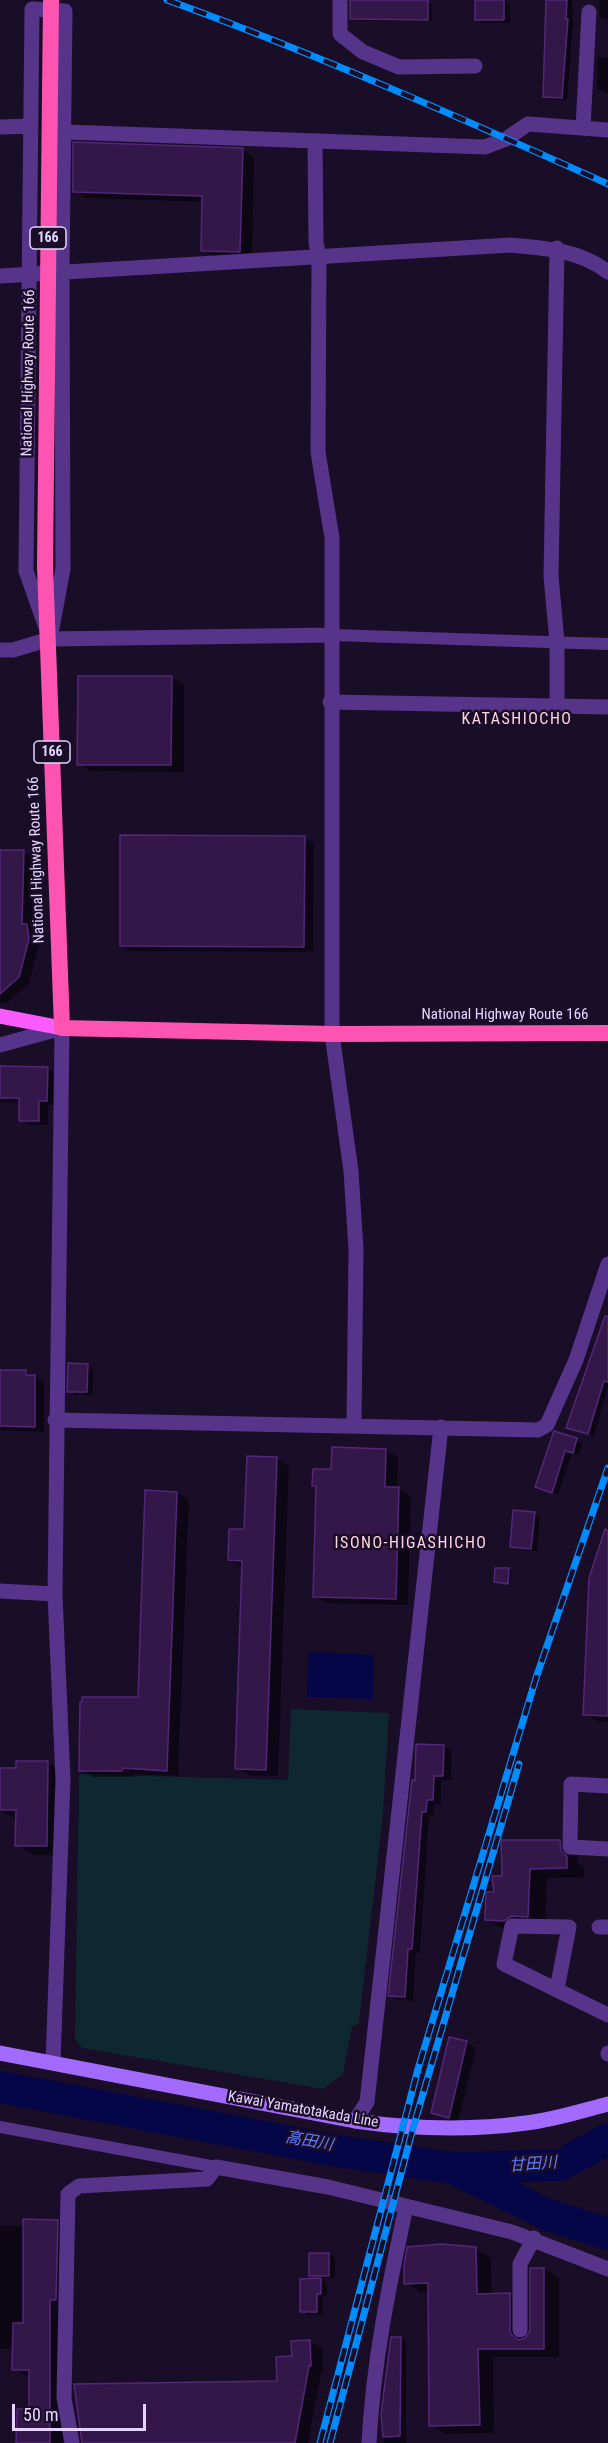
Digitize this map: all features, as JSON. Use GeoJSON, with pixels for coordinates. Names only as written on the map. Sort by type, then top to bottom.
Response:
{"type":"FeatureCollection","features":[{"type":"Feature","properties":{"kind":"highway","name":"National Highway Route 166"},"geometry":{"type":"LineString","coordinates":[[51,0],[45,566],[50,639],[56,920],[62,1028],[332,1034],[608,1033]]}},
{"type":"Feature","properties":{"kind":"main road"},"geometry":{"type":"LineString","coordinates":[[0,1016],[62,1028]]}},
{"type":"Feature","properties":{"kind":"main road","name":"Kawai Yamatotakada Line"},"geometry":{"type":"LineString","coordinates":[[0,2053],[355,2121],[438,2130],[528,2123],[608,2104]]}},
{"type":"Feature","properties":{"kind":"street"},"geometry":{"type":"LineString","coordinates":[[340,0],[340,34],[363,52],[399,67],[475,66]]}},
{"type":"Feature","properties":{"kind":"street"},"geometry":{"type":"LineString","coordinates":[[32,9],[65,11],[62,271],[63,569],[50,639],[26,571],[32,9]]}},
{"type":"Feature","properties":{"kind":"street"},"geometry":{"type":"LineString","coordinates":[[583,128],[589,12]]}},
{"type":"Feature","properties":{"kind":"street"},"geometry":{"type":"LineString","coordinates":[[65,132],[485,147],[506,139],[528,124],[608,130]]}},
{"type":"Feature","properties":{"kind":"street"},"geometry":{"type":"LineString","coordinates":[[0,126],[31,126]]}},
{"type":"Feature","properties":{"kind":"street"},"geometry":{"type":"LineString","coordinates":[[315,141],[316,243],[319,255],[318,452],[332,538],[333,635],[330,702],[332,1034],[351,1171],[356,1249],[354,1425]]}},
{"type":"Feature","properties":{"kind":"street"},"geometry":{"type":"LineString","coordinates":[[0,276],[511,245],[556,249],[581,256],[608,272]]}},
{"type":"Feature","properties":{"kind":"street"},"geometry":{"type":"LineString","coordinates":[[556,249],[551,576],[557,642],[557,704]]}},
{"type":"Feature","properties":{"kind":"street"},"geometry":{"type":"LineString","coordinates":[[0,650],[13,650],[50,639],[333,635],[608,644]]}},
{"type":"Feature","properties":{"kind":"street"},"geometry":{"type":"LineString","coordinates":[[330,702],[557,704],[608,707]]}},
{"type":"Feature","properties":{"kind":"street"},"geometry":{"type":"LineString","coordinates":[[0,1045],[62,1028],[56,1420],[56,1594],[63,1780],[53,2063]]}},
{"type":"Feature","properties":{"kind":"street"},"geometry":{"type":"LineString","coordinates":[[56,1420],[538,1430],[547,1425],[576,1360],[608,1264]]}},
{"type":"Feature","properties":{"kind":"street"},"geometry":{"type":"LineString","coordinates":[[355,2121],[367,2103],[441,1427]]}},
{"type":"Feature","properties":{"kind":"street"},"geometry":{"type":"LineString","coordinates":[[0,1591],[56,1594]]}},
{"type":"Feature","properties":{"kind":"street"},"geometry":{"type":"LineString","coordinates":[[608,1786],[571,1784],[570,1847],[608,1849]]}},
{"type":"Feature","properties":{"kind":"street"},"geometry":{"type":"LineString","coordinates":[[556,1989],[569,1927],[512,1926],[504,1964],[608,2015]]}},
{"type":"Feature","properties":{"kind":"street"},"geometry":{"type":"LineString","coordinates":[[0,2127],[328,2187],[534,2238],[608,2269]]}},
{"type":"Feature","properties":{"kind":"street"},"geometry":{"type":"LineString","coordinates":[[72,2443],[64,2398],[68,2194],[79,2186],[207,2179],[216,2167]]}},
{"type":"Feature","properties":{"kind":"street"},"geometry":{"type":"LineString","coordinates":[[369,2443],[372,2400],[385,2304],[406,2206]]}},
{"type":"Feature","properties":{"kind":"street"},"geometry":{"type":"LineString","coordinates":[[520,2330],[520,2264],[534,2238]]}},
{"type":"Feature","properties":{"kind":"shaded area"},"geometry":{"type":"Polygon","coordinates":[[[309,1652],[374,1655],[373,1699],[307,1697],[309,1652]]]}},
{"type":"Feature","properties":{"kind":"shaded area"},"geometry":{"type":"Polygon","coordinates":[[[291,1709],[389,1713],[383,1814],[359,2023],[352,2027],[343,2074],[323,2089],[82,2048],[75,2039],[79,1774],[288,1780],[291,1709]]]}},
{"type":"Feature","properties":{"kind":"building"},"geometry":{"type":"Polygon","coordinates":[[[350,0],[428,0],[428,20],[350,19],[350,0]]]}},
{"type":"Feature","properties":{"kind":"building"},"geometry":{"type":"Polygon","coordinates":[[[475,0],[504,0],[504,20],[475,20],[475,0]]]}},
{"type":"Feature","properties":{"kind":"building"},"geometry":{"type":"Polygon","coordinates":[[[546,0],[567,0],[566,19],[568,19],[562,98],[543,97],[546,0]]]}},
{"type":"Feature","properties":{"kind":"building"},"geometry":{"type":"Polygon","coordinates":[[[73,142],[243,148],[240,252],[201,251],[202,196],[73,192],[73,142]]]}},
{"type":"Feature","properties":{"kind":"building"},"geometry":{"type":"Polygon","coordinates":[[[78,676],[172,676],[171,765],[77,765],[78,676]]]}},
{"type":"Feature","properties":{"kind":"building"},"geometry":{"type":"Polygon","coordinates":[[[120,835],[305,836],[304,947],[120,946],[120,835]]]}},
{"type":"Feature","properties":{"kind":"building"},"geometry":{"type":"Polygon","coordinates":[[[0,850],[24,850],[22,924],[27,924],[29,939],[19,977],[0,994],[0,850]]]}},
{"type":"Feature","properties":{"kind":"building"},"geometry":{"type":"Polygon","coordinates":[[[0,1066],[48,1067],[47,1101],[39,1101],[39,1121],[19,1121],[19,1098],[0,1098],[0,1066]]]}},
{"type":"Feature","properties":{"kind":"building"},"geometry":{"type":"Polygon","coordinates":[[[605,1316],[608,1316],[608,1382],[604,1381],[588,1434],[566,1428],[605,1316]]]}},
{"type":"Feature","properties":{"kind":"building"},"geometry":{"type":"Polygon","coordinates":[[[68,1363],[88,1364],[87,1392],[67,1392],[68,1363]]]}},
{"type":"Feature","properties":{"kind":"building"},"geometry":{"type":"Polygon","coordinates":[[[0,1370],[26,1370],[26,1375],[35,1375],[35,1427],[0,1426],[0,1370]]]}},
{"type":"Feature","properties":{"kind":"building"},"geometry":{"type":"Polygon","coordinates":[[[554,1431],[577,1438],[573,1453],[565,1451],[552,1493],[535,1487],[554,1431]]]}},
{"type":"Feature","properties":{"kind":"building"},"geometry":{"type":"Polygon","coordinates":[[[332,1447],[386,1449],[385,1487],[399,1487],[396,1599],[313,1597],[316,1486],[312,1486],[313,1469],[331,1469],[332,1447]]]}},
{"type":"Feature","properties":{"kind":"building"},"geometry":{"type":"Polygon","coordinates":[[[247,1456],[277,1457],[266,1770],[235,1769],[242,1561],[228,1560],[229,1529],[244,1529],[247,1456]]]}},
{"type":"Feature","properties":{"kind":"building"},"geometry":{"type":"Polygon","coordinates":[[[145,1490],[177,1492],[167,1771],[123,1768],[122,1771],[79,1771],[82,1697],[138,1697],[145,1490]]]}},
{"type":"Feature","properties":{"kind":"building"},"geometry":{"type":"Polygon","coordinates":[[[513,1510],[535,1512],[531,1549],[510,1547],[513,1510]]]}},
{"type":"Feature","properties":{"kind":"building"},"geometry":{"type":"Polygon","coordinates":[[[605,1529],[608,1530],[608,1716],[583,1715],[589,1578],[605,1529]]]}},
{"type":"Feature","properties":{"kind":"building"},"geometry":{"type":"Polygon","coordinates":[[[495,1568],[509,1568],[508,1584],[494,1582],[495,1568]]]}},
{"type":"Feature","properties":{"kind":"building"},"geometry":{"type":"Polygon","coordinates":[[[416,1744],[444,1745],[443,1776],[434,1776],[433,1800],[427,1800],[426,1812],[422,1812],[412,1949],[408,1949],[405,1997],[388,1996],[412,1780],[415,1781],[416,1744]]]}},
{"type":"Feature","properties":{"kind":"building"},"geometry":{"type":"Polygon","coordinates":[[[16,1761],[48,1761],[47,1846],[15,1846],[16,1810],[0,1810],[0,1768],[16,1768],[16,1761]]]}},
{"type":"Feature","properties":{"kind":"building"},"geometry":{"type":"Polygon","coordinates":[[[501,1840],[560,1840],[561,1851],[567,1856],[567,1868],[530,1869],[528,1917],[512,1916],[504,1921],[485,1920],[486,1892],[494,1892],[492,1876],[502,1876],[501,1840]]]}},
{"type":"Feature","properties":{"kind":"building"},"geometry":{"type":"Polygon","coordinates":[[[449,2037],[467,2041],[449,2118],[431,2113],[449,2037]]]}},
{"type":"Feature","properties":{"kind":"building"},"geometry":{"type":"Polygon","coordinates":[[[23,2219],[58,2220],[56,2300],[50,2300],[50,2443],[16,2443],[17,2409],[29,2409],[29,2370],[12,2370],[13,2323],[23,2323],[23,2219]]]}},
{"type":"Feature","properties":{"kind":"building"},"geometry":{"type":"Polygon","coordinates":[[[441,2244],[476,2247],[477,2294],[510,2293],[510,2331],[519,2340],[525,2338],[530,2331],[530,2268],[544,2268],[544,2349],[478,2349],[480,2425],[429,2426],[428,2283],[404,2284],[404,2266],[407,2247],[441,2244]]]}},
{"type":"Feature","properties":{"kind":"building"},"geometry":{"type":"Polygon","coordinates":[[[309,2253],[329,2253],[329,2276],[309,2276],[309,2253]]]}},
{"type":"Feature","properties":{"kind":"building"},"geometry":{"type":"Polygon","coordinates":[[[321,2278],[321,2294],[317,2294],[317,2312],[300,2312],[300,2279],[321,2278]]]}},
{"type":"Feature","properties":{"kind":"building"},"geometry":{"type":"Polygon","coordinates":[[[391,2337],[401,2337],[400,2436],[383,2437],[381,2414],[391,2337]]]}},
{"type":"Feature","properties":{"kind":"building"},"geometry":{"type":"Polygon","coordinates":[[[310,2340],[311,2366],[309,2366],[295,2443],[82,2443],[74,2384],[277,2381],[276,2357],[292,2356],[291,2341],[310,2340]]]}},
{"type":"Feature","properties":{"kind":"waterway","name":"高田川"},"geometry":{"type":"LineString","coordinates":[[0,2087],[338,2151],[452,2168],[546,2214],[608,2234]]}},
{"type":"Feature","properties":{"kind":"waterway","name":"甘田川"},"geometry":{"type":"LineString","coordinates":[[456,2168],[560,2165],[608,2139]]}},
{"type":"Feature","properties":{"kind":"railway"},"geometry":{"type":"LineString","coordinates":[[167,0],[334,65],[608,184]]}},
{"type":"Feature","properties":{"kind":"railway"},"geometry":{"type":"LineString","coordinates":[[320,2443],[418,2069],[536,1678],[608,1468]]}},
{"type":"Feature","properties":{"kind":"railway"},"geometry":{"type":"LineString","coordinates":[[330,2443],[413,2128],[519,1764]]}},
{"type":"Feature","properties":{"kind":"district","name":"KATASHIOCHO"},"geometry":{"type":"Point","coordinates":[517,720]}},
{"type":"Feature","properties":{"kind":"district","name":"ISONO-HIGASHICHO"},"geometry":{"type":"Point","coordinates":[411,1544]}}]}
